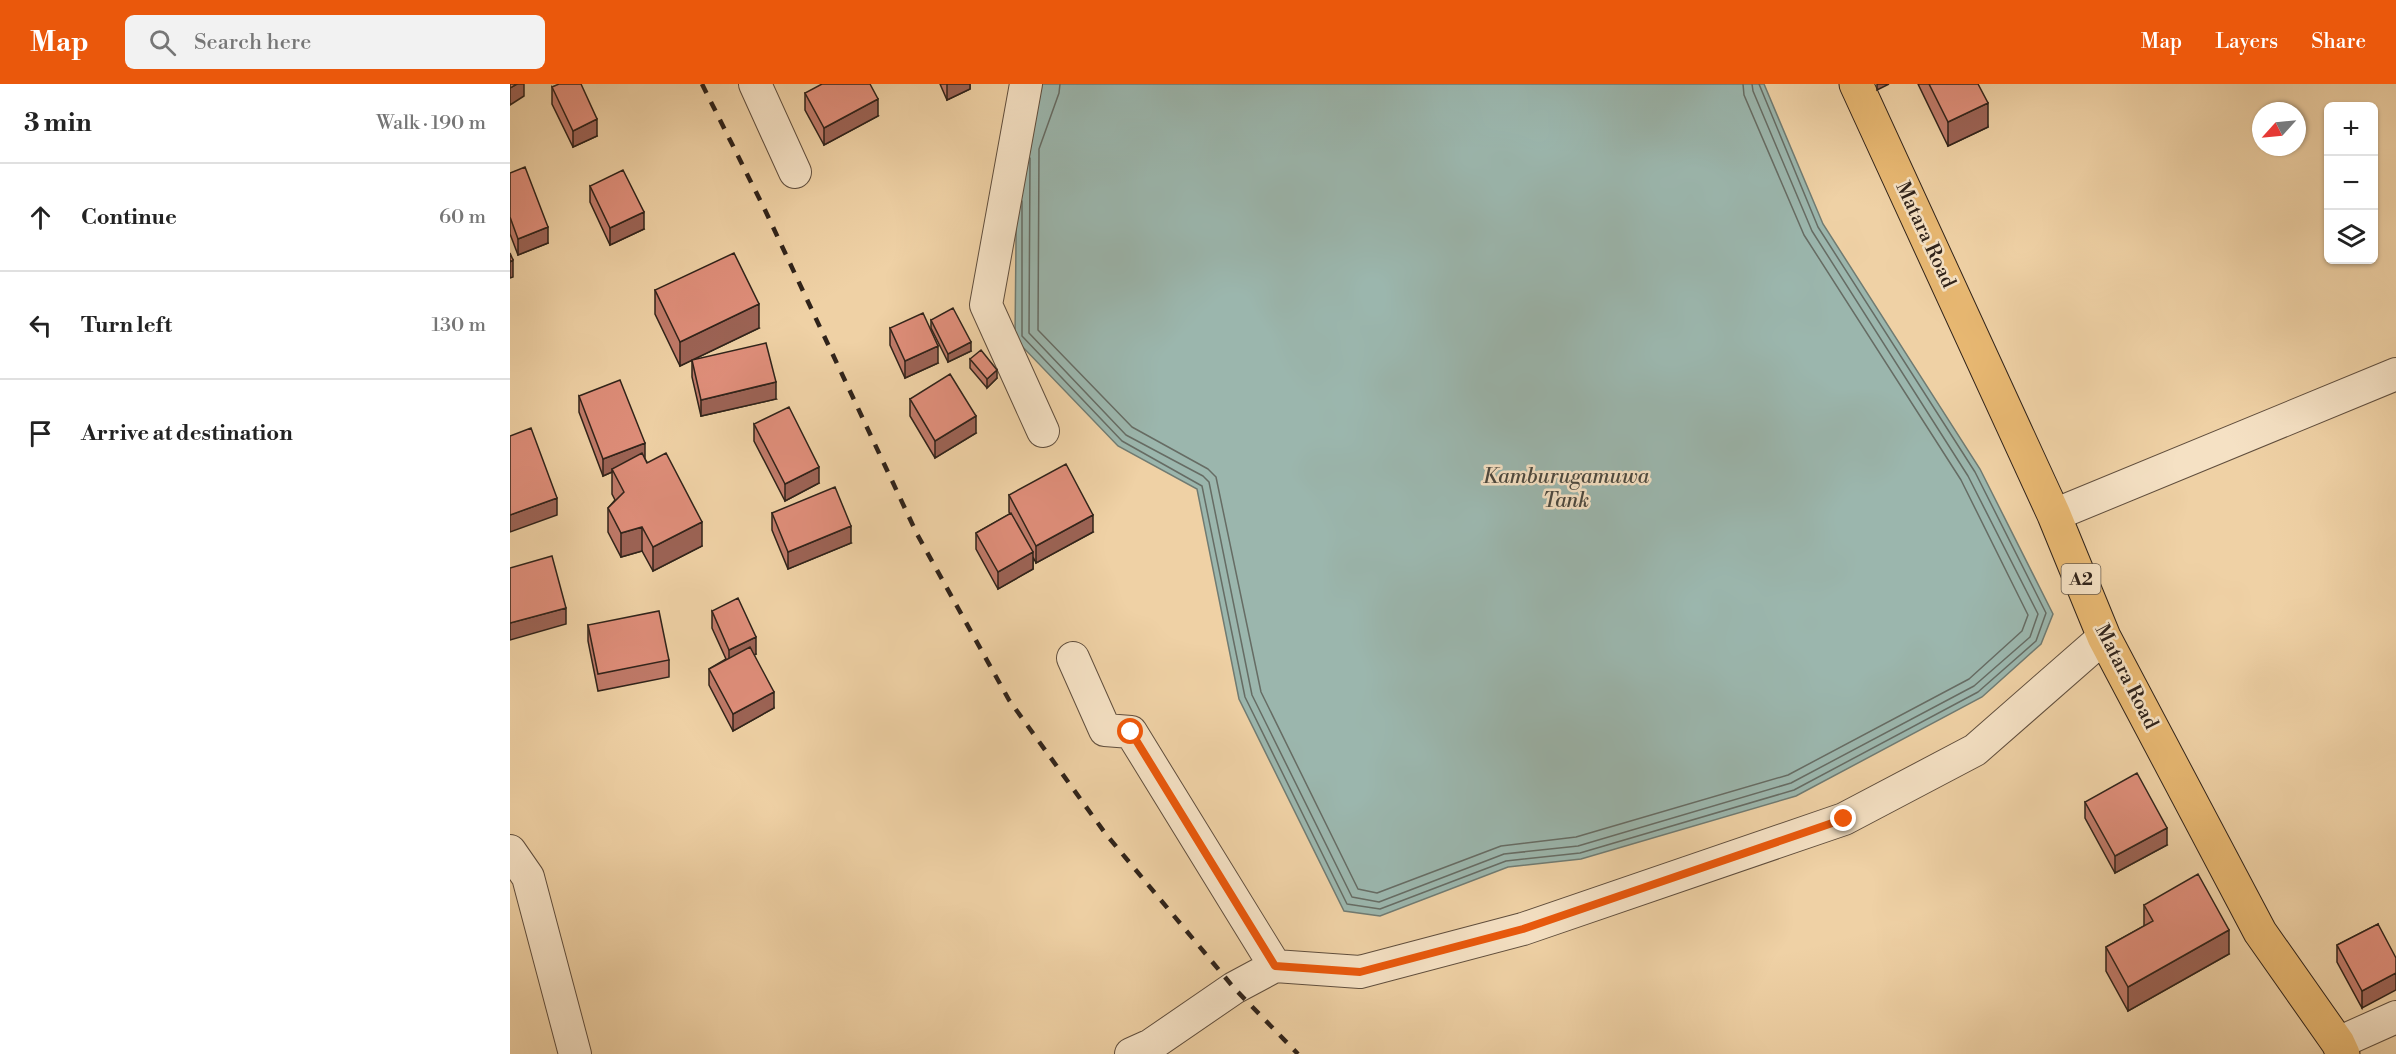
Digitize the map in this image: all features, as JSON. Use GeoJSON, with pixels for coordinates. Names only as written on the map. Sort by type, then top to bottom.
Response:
{"type":"FeatureCollection","features":[{"type":"Feature","properties":{"kind":"highway","name":"Matara Road"},"geometry":{"type":"LineString","coordinates":[[1856,84],[2054,515],[2104,637],[2260,932],[2341,1048]]}},
{"type":"Feature","properties":{"kind":"street"},"geometry":{"type":"LineString","coordinates":[[754,84],[795,172]]}},
{"type":"Feature","properties":{"kind":"street"},"geometry":{"type":"LineString","coordinates":[[1026,84],[986,305],[1043,431]]}},
{"type":"Feature","properties":{"kind":"street"},"geometry":{"type":"LineString","coordinates":[[2054,515],[2396,374]]}},
{"type":"Feature","properties":{"kind":"street"},"geometry":{"type":"LineString","coordinates":[[1131,1054],[1151,1045],[1234,988],[1275,966],[1360,972],[1523,929],[1844,819],[1975,750],[2104,637]]}},
{"type":"Feature","properties":{"kind":"street"},"geometry":{"type":"LineString","coordinates":[[1073,658],[1105,730],[1131,732],[1275,966]]}},
{"type":"Feature","properties":{"kind":"street"},"geometry":{"type":"LineString","coordinates":[[510,851],[528,877],[574,1054]]}},
{"type":"Feature","properties":{"kind":"street"},"geometry":{"type":"LineString","coordinates":[[2341,1048],[2396,1017]]}},
{"type":"Feature","properties":{"kind":"water","name":"Kamburugamuwa Tank"},"geometry":{"type":"Polygon","coordinates":[[[1039,84],[1764,84],[1823,224],[1980,469],[2053,614],[2041,644],[1982,697],[1796,796],[1581,859],[1508,867],[1380,916],[1344,911],[1239,699],[1197,489],[1118,446],[1015,339],[1017,145],[1039,84]]]}},
{"type":"Feature","properties":{"kind":"building"},"geometry":{"type":"Polygon","coordinates":[[[559,84],[581,84],[597,119],[573,131],[552,87],[559,84]]]}},
{"type":"Feature","properties":{"kind":"building"},"geometry":{"type":"Polygon","coordinates":[[[822,84],[870,84],[878,99],[824,128],[805,93],[822,84]]]}},
{"type":"Feature","properties":{"kind":"building"},"geometry":{"type":"Polygon","coordinates":[[[1929,84],[1978,84],[1988,103],[1948,122],[1929,84]]]}},
{"type":"Feature","properties":{"kind":"building"},"geometry":{"type":"Polygon","coordinates":[[[525,167],[548,227],[518,239],[510,217],[510,173],[525,167]]]}},
{"type":"Feature","properties":{"kind":"building"},"geometry":{"type":"Polygon","coordinates":[[[623,170],[644,212],[610,228],[590,186],[623,170]]]}},
{"type":"Feature","properties":{"kind":"building"},"geometry":{"type":"Polygon","coordinates":[[[734,253],[759,304],[680,342],[655,290],[734,253]]]}},
{"type":"Feature","properties":{"kind":"building"},"geometry":{"type":"Polygon","coordinates":[[[953,308],[971,342],[948,354],[931,320],[953,308]]]}},
{"type":"Feature","properties":{"kind":"building"},"geometry":{"type":"Polygon","coordinates":[[[923,313],[938,346],[905,361],[890,328],[923,313]]]}},
{"type":"Feature","properties":{"kind":"building"},"geometry":{"type":"Polygon","coordinates":[[[766,343],[776,382],[701,400],[692,360],[766,343]]]}},
{"type":"Feature","properties":{"kind":"building"},"geometry":{"type":"Polygon","coordinates":[[[981,350],[997,370],[987,379],[970,359],[981,350]]]}},
{"type":"Feature","properties":{"kind":"building"},"geometry":{"type":"Polygon","coordinates":[[[950,374],[976,416],[935,441],[910,399],[950,374]]]}},
{"type":"Feature","properties":{"kind":"building"},"geometry":{"type":"Polygon","coordinates":[[[620,380],[645,443],[603,459],[579,396],[620,380]]]}},
{"type":"Feature","properties":{"kind":"building"},"geometry":{"type":"Polygon","coordinates":[[[789,407],[819,467],[785,484],[754,424],[789,407]]]}},
{"type":"Feature","properties":{"kind":"building"},"geometry":{"type":"Polygon","coordinates":[[[531,428],[557,498],[510,515],[510,436],[531,428]]]}},
{"type":"Feature","properties":{"kind":"building"},"geometry":{"type":"Polygon","coordinates":[[[642,453],[647,463],[666,453],[702,522],[653,547],[642,527],[621,533],[608,508],[624,492],[612,469],[642,453]]]}},
{"type":"Feature","properties":{"kind":"building"},"geometry":{"type":"Polygon","coordinates":[[[1066,464],[1093,515],[1036,546],[1009,495],[1066,464]]]}},
{"type":"Feature","properties":{"kind":"building"},"geometry":{"type":"Polygon","coordinates":[[[835,487],[851,526],[788,552],[772,513],[835,487]]]}},
{"type":"Feature","properties":{"kind":"building"},"geometry":{"type":"Polygon","coordinates":[[[1011,513],[1033,552],[998,572],[976,533],[1011,513]]]}},
{"type":"Feature","properties":{"kind":"building"},"geometry":{"type":"Polygon","coordinates":[[[552,556],[566,608],[510,623],[510,568],[552,556]]]}},
{"type":"Feature","properties":{"kind":"building"},"geometry":{"type":"Polygon","coordinates":[[[738,598],[756,637],[729,650],[712,611],[738,598]]]}},
{"type":"Feature","properties":{"kind":"building"},"geometry":{"type":"Polygon","coordinates":[[[659,611],[669,660],[598,674],[588,625],[659,611]]]}},
{"type":"Feature","properties":{"kind":"building"},"geometry":{"type":"Polygon","coordinates":[[[750,647],[774,692],[733,714],[709,669],[750,647]]]}},
{"type":"Feature","properties":{"kind":"building"},"geometry":{"type":"Polygon","coordinates":[[[2137,773],[2167,828],[2115,856],[2085,802],[2137,773]]]}},
{"type":"Feature","properties":{"kind":"building"},"geometry":{"type":"Polygon","coordinates":[[[2198,874],[2229,930],[2128,987],[2106,947],[2153,921],[2144,905],[2198,874]]]}},
{"type":"Feature","properties":{"kind":"building"},"geometry":{"type":"Polygon","coordinates":[[[2378,924],[2396,958],[2396,973],[2362,991],[2337,945],[2378,924]]]}},
{"type":"Feature","properties":{"kind":"railway"},"geometry":{"type":"LineString","coordinates":[[702,84],[765,210],[917,534],[1009,700],[1105,833],[1234,988],[1298,1054]]}},
{"type":"Feature","properties":{"kind":"route"},"geometry":{"type":"LineString","coordinates":[[1131,732],[1275,966],[1360,972],[1523,929],[1844,819]]}}]}
